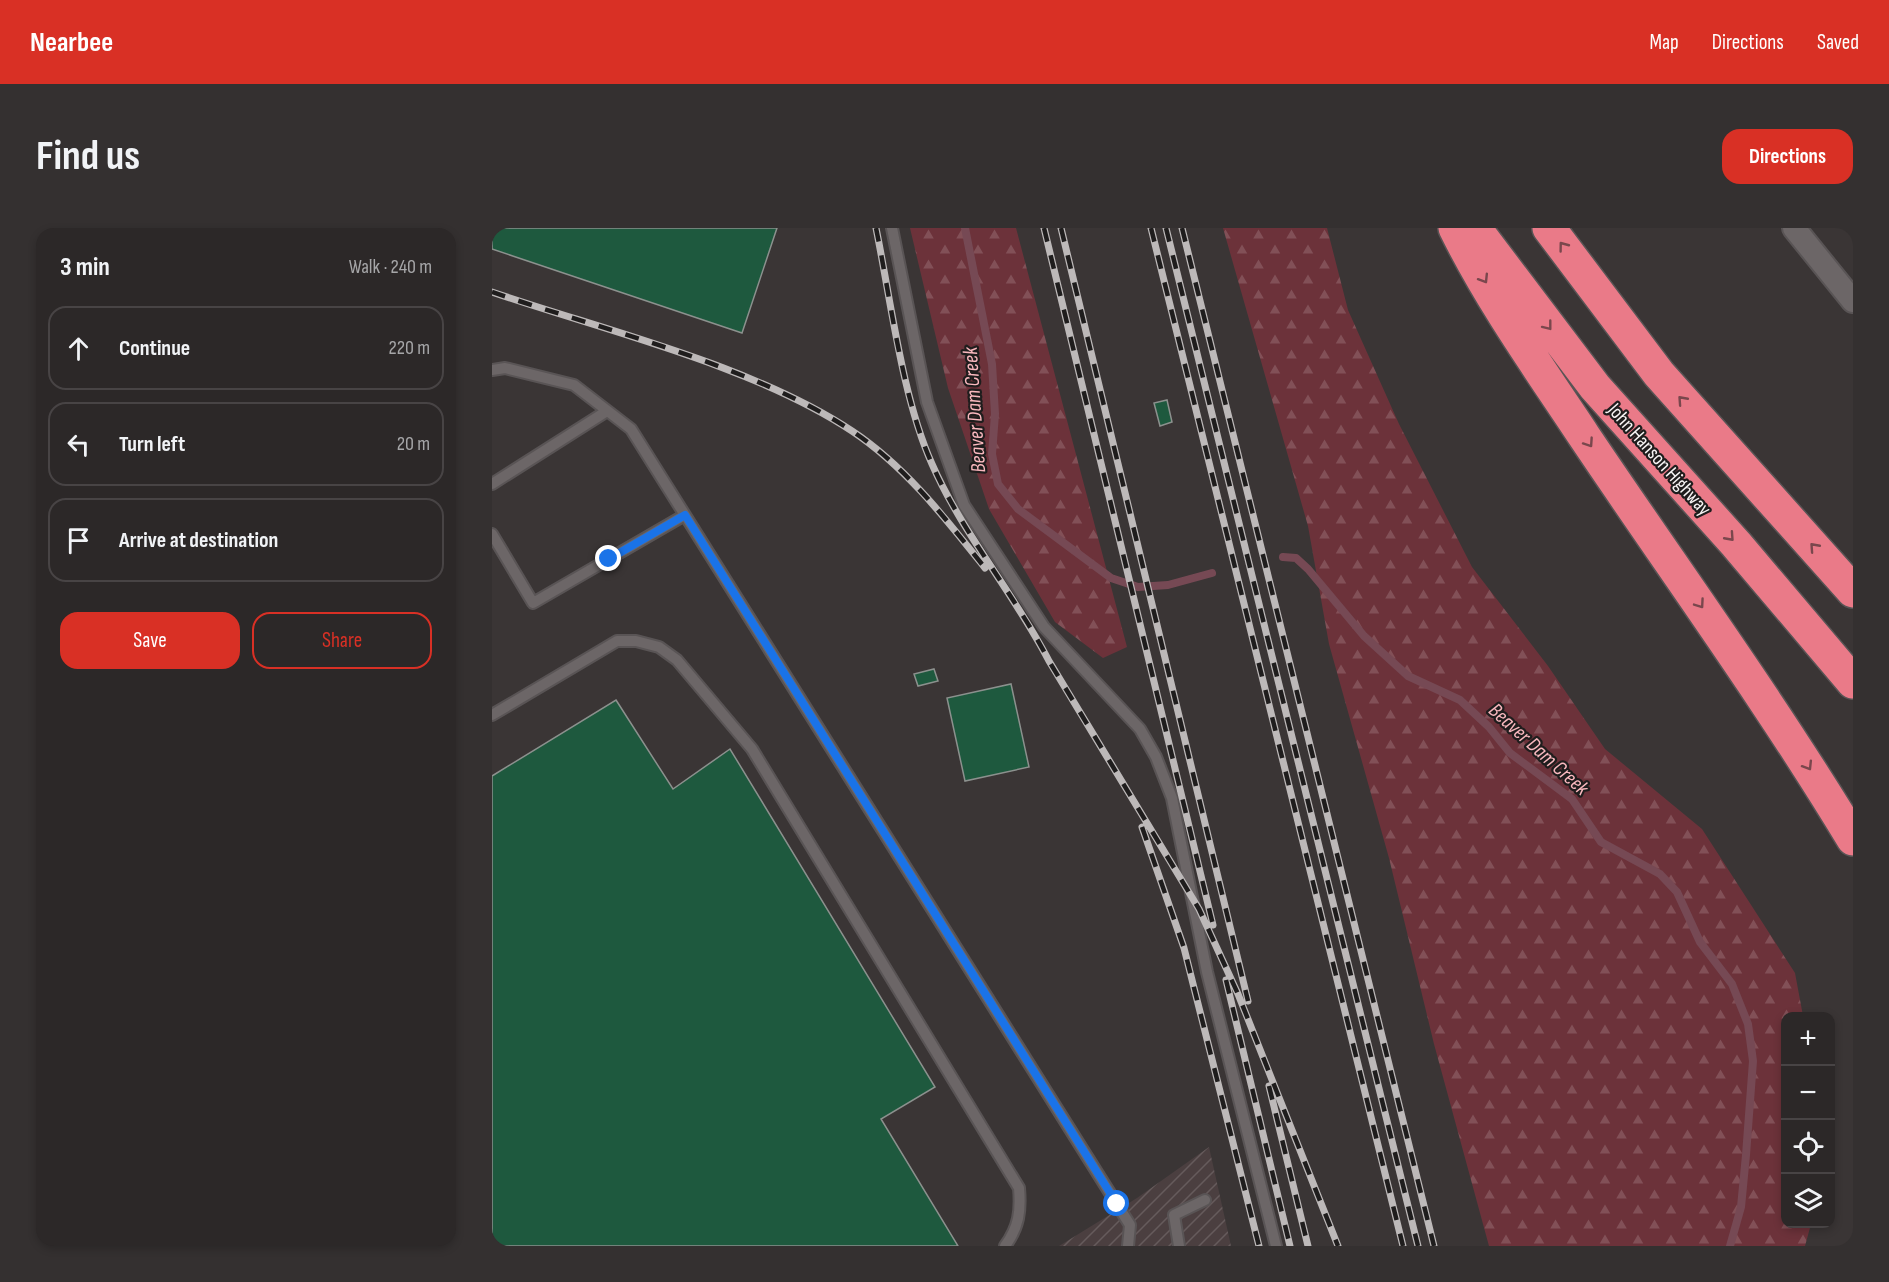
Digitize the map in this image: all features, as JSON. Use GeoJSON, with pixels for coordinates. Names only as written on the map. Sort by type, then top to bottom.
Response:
{"type":"FeatureCollection","features":[{"type":"Feature","properties":{"kind":"highway"},"geometry":{"type":"LineString","coordinates":[[1455,228],[1538,366],[1746,670],[1853,839]]}},
{"type":"Feature","properties":{"kind":"highway","name":"John Hanson Highway"},"geometry":{"type":"LineString","coordinates":[[1476,228],[1495,257],[1594,387],[1736,544],[1853,682]]}},
{"type":"Feature","properties":{"kind":"highway"},"geometry":{"type":"LineString","coordinates":[[1549,228],[1659,374],[1853,591]]}},
{"type":"Feature","properties":{"kind":"street"},"geometry":{"type":"LineString","coordinates":[[1794,228],[1853,302]]}},
{"type":"Feature","properties":{"kind":"lane"},"geometry":{"type":"LineString","coordinates":[[892,228],[927,402],[964,505],[1044,627],[1131,718],[1147,741],[1164,776],[1172,798],[1207,972],[1276,1246]]}},
{"type":"Feature","properties":{"kind":"lane"},"geometry":{"type":"LineString","coordinates":[[492,370],[505,368],[574,385],[631,429],[1130,1225],[1128,1246]]}},
{"type":"Feature","properties":{"kind":"lane"},"geometry":{"type":"LineString","coordinates":[[492,484],[607,411]]}},
{"type":"Feature","properties":{"kind":"lane"},"geometry":{"type":"LineString","coordinates":[[492,534],[533,603],[685,515]]}},
{"type":"Feature","properties":{"kind":"lane"},"geometry":{"type":"LineString","coordinates":[[492,715],[617,641],[636,641],[659,647],[677,660],[752,749],[1019,1188],[1021,1212],[1013,1235],[1005,1246]]}},
{"type":"Feature","properties":{"kind":"lane"},"geometry":{"type":"LineString","coordinates":[[1179,1246],[1174,1215],[1205,1200]]}},
{"type":"Feature","properties":{"kind":"shaded area"},"geometry":{"type":"Polygon","coordinates":[[[1209,1147],[1231,1246],[1059,1246],[1137,1198],[1209,1147]]]}},
{"type":"Feature","properties":{"kind":"green space"},"geometry":{"type":"Polygon","coordinates":[[[910,228],[1016,228],[1127,647],[1103,658],[1055,622],[989,509],[948,388],[910,228]]]}},
{"type":"Feature","properties":{"kind":"green space"},"geometry":{"type":"Polygon","coordinates":[[[1223,228],[1327,228],[1348,310],[1399,424],[1472,567],[1548,666],[1605,749],[1702,829],[1795,973],[1802,1012],[1781,1012],[1781,1228],[1810,1228],[1805,1246],[1489,1246],[1434,1044],[1389,858],[1329,644],[1308,526],[1223,228]]]}},
{"type":"Feature","properties":{"kind":"building"},"geometry":{"type":"Polygon","coordinates":[[[492,228],[777,228],[742,333],[492,249],[492,228]]]}},
{"type":"Feature","properties":{"kind":"building"},"geometry":{"type":"Polygon","coordinates":[[[1167,400],[1172,422],[1160,426],[1154,403],[1167,400]]]}},
{"type":"Feature","properties":{"kind":"building"},"geometry":{"type":"Polygon","coordinates":[[[934,669],[938,681],[918,686],[914,674],[934,669]]]}},
{"type":"Feature","properties":{"kind":"building"},"geometry":{"type":"Polygon","coordinates":[[[1011,684],[1029,767],[965,781],[947,698],[1011,684]]]}},
{"type":"Feature","properties":{"kind":"building"},"geometry":{"type":"Polygon","coordinates":[[[616,700],[673,789],[730,749],[935,1087],[881,1119],[958,1246],[492,1246],[492,776],[616,700]]]}},
{"type":"Feature","properties":{"kind":"waterway","name":"Beaver Dam Creek"},"geometry":{"type":"LineString","coordinates":[[965,228],[992,364],[995,414],[992,454],[998,484],[1018,509],[1111,578],[1138,587],[1168,585],[1212,573]]}},
{"type":"Feature","properties":{"kind":"waterway","name":"Beaver Dam Creek"},"geometry":{"type":"LineString","coordinates":[[1283,557],[1296,558],[1308,569],[1364,636],[1408,676],[1460,700],[1489,727],[1510,753],[1572,799],[1601,842],[1660,874],[1677,892],[1700,942],[1732,984],[1748,1024],[1753,1061],[1746,1155],[1741,1207],[1730,1246]]}},
{"type":"Feature","properties":{"kind":"railway"},"geometry":{"type":"LineString","coordinates":[[876,228],[905,379],[932,464],[958,514],[1020,611],[1199,909],[1238,994],[1338,1246]]}},
{"type":"Feature","properties":{"kind":"railway"},"geometry":{"type":"LineString","coordinates":[[1044,228],[1213,925]]}},
{"type":"Feature","properties":{"kind":"railway"},"geometry":{"type":"LineString","coordinates":[[1061,228],[1248,1001]]}},
{"type":"Feature","properties":{"kind":"railway"},"geometry":{"type":"LineString","coordinates":[[1151,228],[1403,1246]]}},
{"type":"Feature","properties":{"kind":"railway"},"geometry":{"type":"LineString","coordinates":[[1166,228],[1418,1246]]}},
{"type":"Feature","properties":{"kind":"railway"},"geometry":{"type":"LineString","coordinates":[[1182,228],[1434,1246]]}},
{"type":"Feature","properties":{"kind":"railway"},"geometry":{"type":"LineString","coordinates":[[492,292],[724,368],[812,408],[852,431],[890,460],[924,494],[985,568]]}},
{"type":"Feature","properties":{"kind":"railway"},"geometry":{"type":"LineString","coordinates":[[1142,827],[1184,948],[1259,1246]]}},
{"type":"Feature","properties":{"kind":"railway"},"geometry":{"type":"LineString","coordinates":[[1226,980],[1290,1246]]}},
{"type":"Feature","properties":{"kind":"railway"},"geometry":{"type":"LineString","coordinates":[[1269,1086],[1308,1246]]}},
{"type":"Feature","properties":{"kind":"route"},"geometry":{"type":"LineString","coordinates":[[609,559],[685,515],[1117,1204]]}}]}
